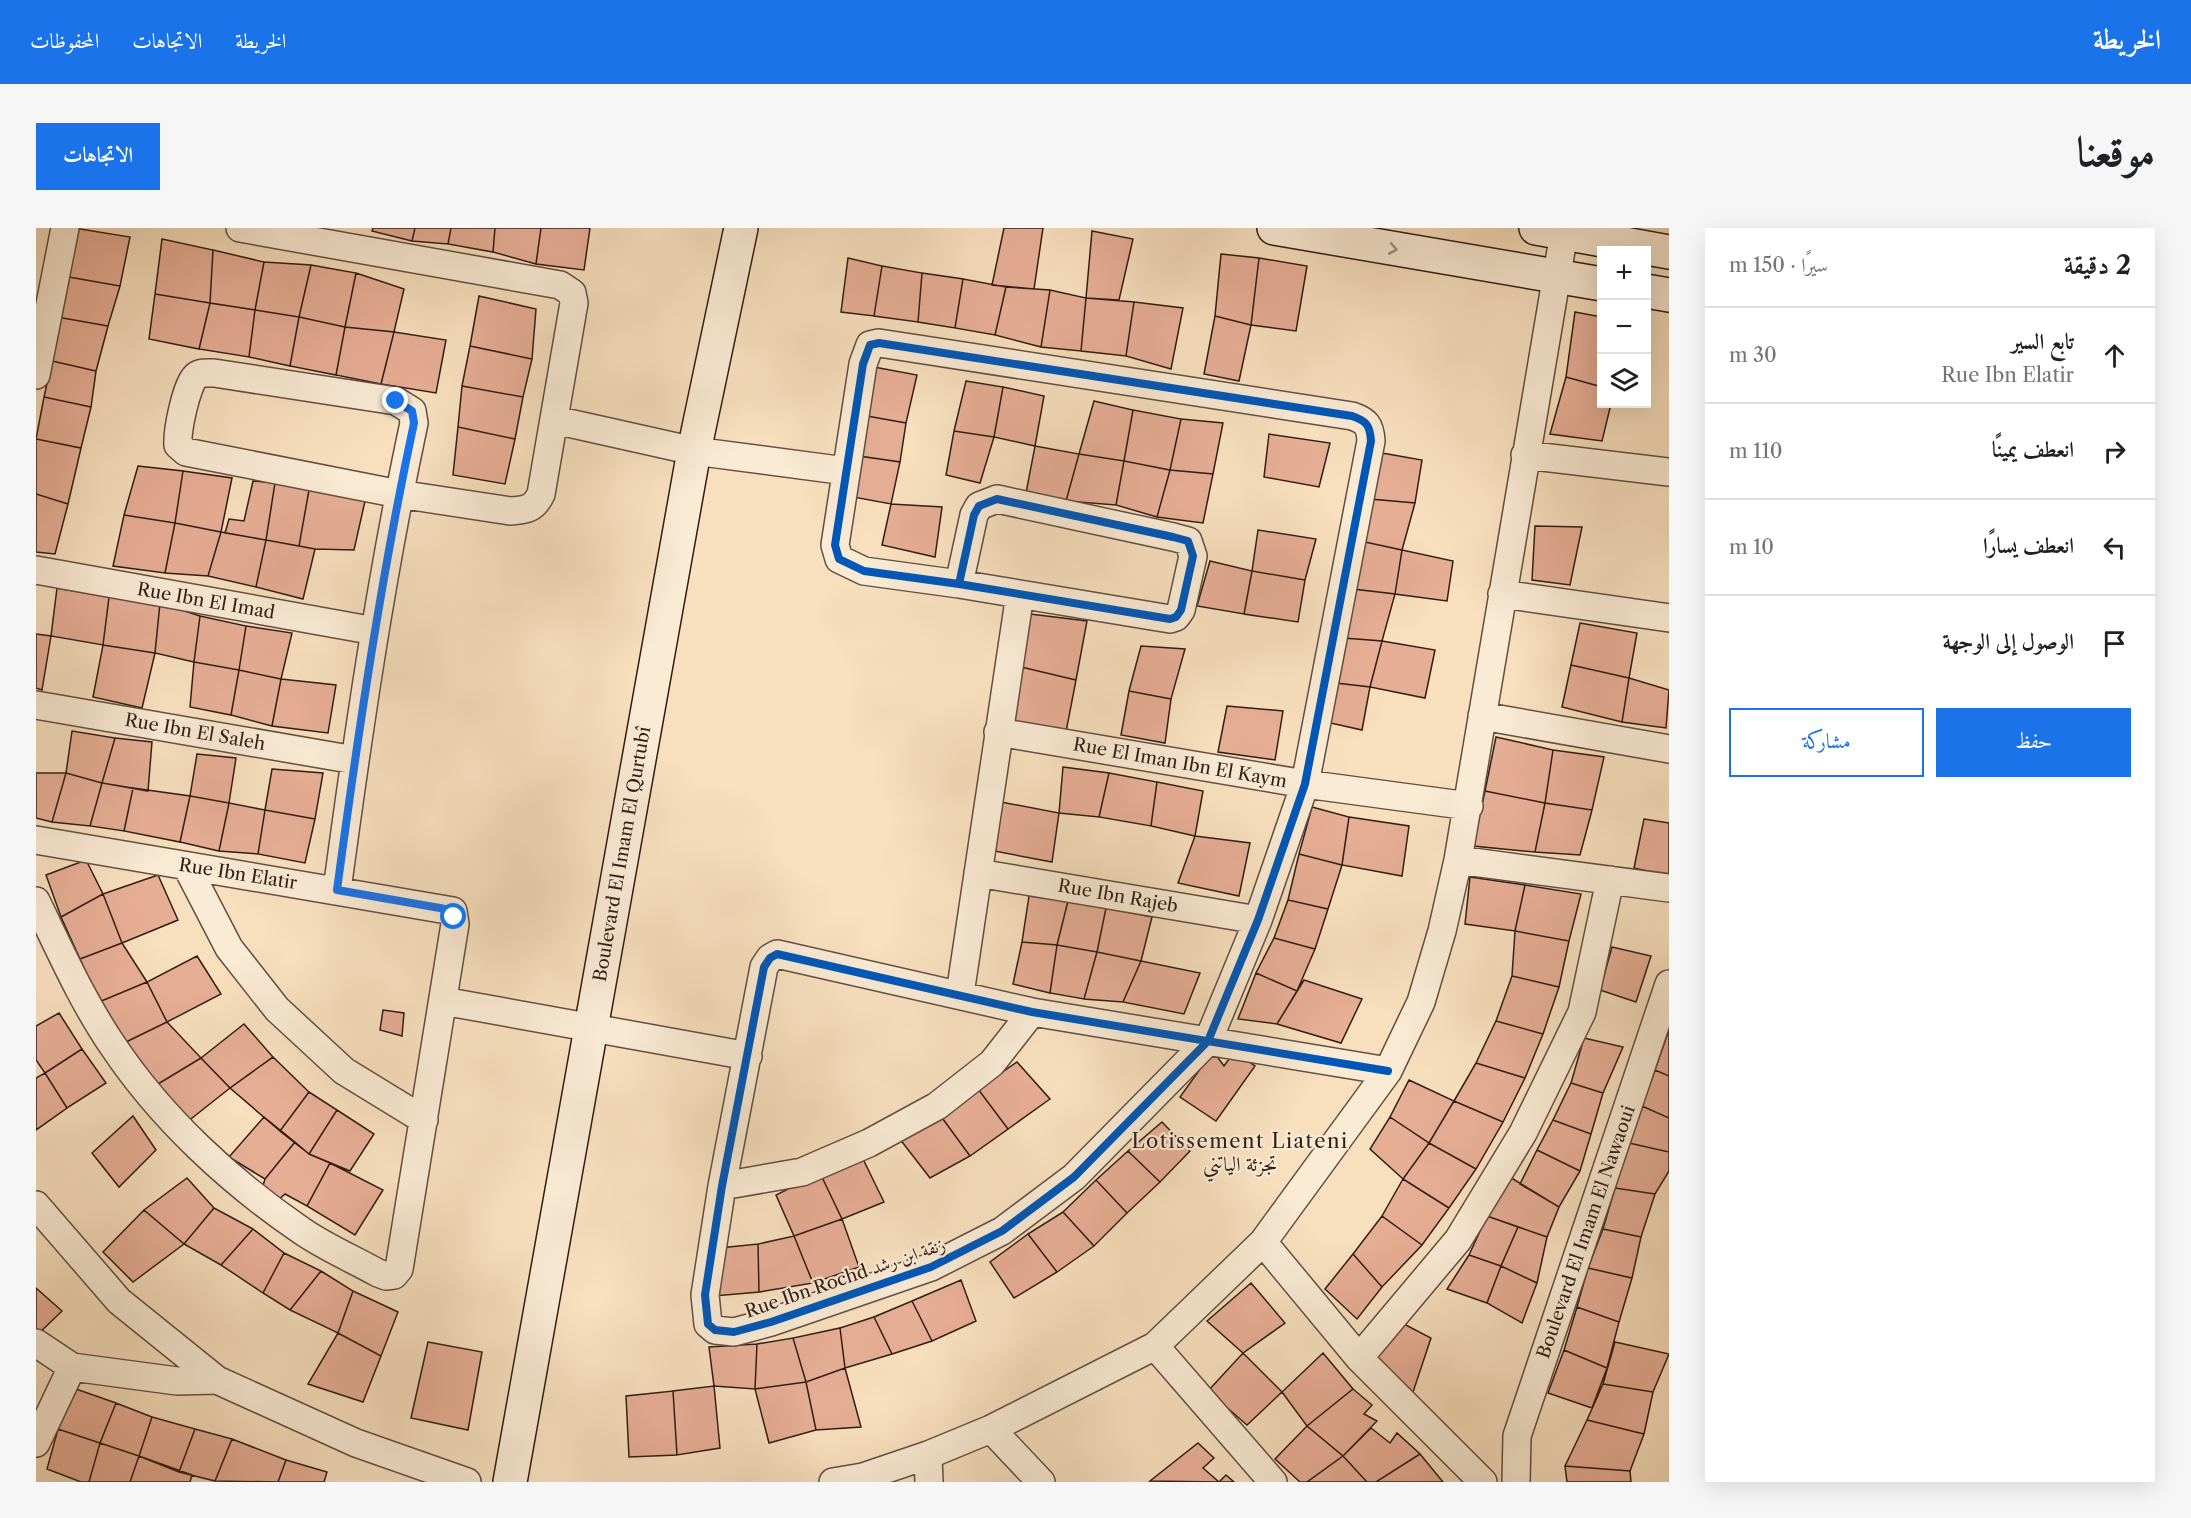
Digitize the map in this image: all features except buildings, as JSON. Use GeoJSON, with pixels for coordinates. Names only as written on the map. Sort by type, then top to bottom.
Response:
{"type":"FeatureCollection","features":[{"type":"Feature","properties":{"kind":"street"},"geometry":{"type":"LineString","coordinates":[[36,375],[65,228]]}},
{"type":"Feature","properties":{"kind":"street"},"geometry":{"type":"LineString","coordinates":[[240,228],[560,285],[572,292],[574,303],[541,494],[537,504],[527,510],[510,511],[399,494],[186,452],[178,445],[177,433],[194,377],[200,373],[214,373],[406,405],[412,411],[414,423],[399,494],[375,631],[337,890]]}},
{"type":"Feature","properties":{"kind":"street","name":"Boulevard El Imam El Qurtubî"},"geometry":{"type":"LineString","coordinates":[[510,1482],[694,451],[741,228]]}},
{"type":"Feature","properties":{"kind":"street"},"geometry":{"type":"LineString","coordinates":[[1274,228],[1597,283]]}},
{"type":"Feature","properties":{"kind":"street"},"geometry":{"type":"LineString","coordinates":[[833,1482],[862,1479],[928,1455],[991,1428],[1155,1346],[1263,1242],[1388,1071],[1421,1002],[1443,932],[1469,806],[1555,276],[1550,231],[1669,252]]}},
{"type":"Feature","properties":{"kind":"street"},"geometry":{"type":"LineString","coordinates":[[1651,292],[1669,295]]}},
{"type":"Feature","properties":{"kind":"street","name":"Rue Ibn Rochd زنقة ابن رشد"},"geometry":{"type":"LineString","coordinates":[[722,1186],[705,1295],[708,1324],[716,1330],[734,1332],[771,1322],[931,1267],[1002,1231],[1074,1178],[1208,1041],[1258,920],[1305,784],[1371,441],[1370,428],[1364,420],[879,343],[870,345],[866,350],[846,471]]}},
{"type":"Feature","properties":{"kind":"street"},"geometry":{"type":"LineString","coordinates":[[555,420],[694,451],[846,471],[835,544],[839,559],[864,571],[959,584],[1160,619],[1176,617],[1181,610],[1193,556],[1192,547],[1188,541],[1173,537],[997,499],[979,506],[974,515],[959,584]]}},
{"type":"Feature","properties":{"kind":"street"},"geometry":{"type":"LineString","coordinates":[[1525,455],[1669,472]]}},
{"type":"Feature","properties":{"kind":"street","name":"Rue Ibn El Imad"},"geometry":{"type":"LineString","coordinates":[[36,570],[375,631]]}},
{"type":"Feature","properties":{"kind":"street"},"geometry":{"type":"LineString","coordinates":[[960,994],[1020,594]]}},
{"type":"Feature","properties":{"kind":"street"},"geometry":{"type":"LineString","coordinates":[[1502,594],[1669,618]]}},
{"type":"Feature","properties":{"kind":"street","name":"Rue Ibn El Saleh"},"geometry":{"type":"LineString","coordinates":[[36,705],[355,760]]}},
{"type":"Feature","properties":{"kind":"street"},"geometry":{"type":"LineString","coordinates":[[1482,716],[1669,749]]}},
{"type":"Feature","properties":{"kind":"street","name":"Rue El Iman Ibn El Kaym"},"geometry":{"type":"LineString","coordinates":[[998,732],[1305,784],[1469,806]]}},
{"type":"Feature","properties":{"kind":"street","name":"Rue Ibn Elatir"},"geometry":{"type":"LineString","coordinates":[[36,840],[453,911],[455,924],[443,1001]]}},
{"type":"Feature","properties":{"kind":"street"},"geometry":{"type":"LineString","coordinates":[[1458,860],[1669,888]]}},
{"type":"Feature","properties":{"kind":"street"},"geometry":{"type":"LineString","coordinates":[[187,867],[229,948],[277,1009],[344,1071],[424,1120]]}},
{"type":"Feature","properties":{"kind":"street","name":"Rue Ibn Rajeb"},"geometry":{"type":"LineString","coordinates":[[978,873],[1258,920]]}},
{"type":"Feature","properties":{"kind":"street"},"geometry":{"type":"LineString","coordinates":[[1359,1358],[1458,1240],[1523,1133],[1582,1012],[1610,880]]}},
{"type":"Feature","properties":{"kind":"street"},"geometry":{"type":"LineString","coordinates":[[36,901],[75,983],[113,1047],[166,1115],[234,1178],[302,1231],[386,1276],[394,1275],[399,1269],[443,1001],[748,1056]]}},
{"type":"Feature","properties":{"kind":"street"},"geometry":{"type":"LineString","coordinates":[[1032,1012],[992,1063],[937,1106],[868,1143],[802,1172],[722,1186],[764,967],[770,958],[777,954],[1032,1012],[1388,1071]]}},
{"type":"Feature","properties":{"kind":"street","name":"Boulevard El Imam El Nawaoui"},"geometry":{"type":"LineString","coordinates":[[1516,1482],[1517,1436],[1669,984]]}},
{"type":"Feature","properties":{"kind":"street"},"geometry":{"type":"LineString","coordinates":[[36,1205],[119,1301],[218,1380],[356,1443],[467,1482]]}},
{"type":"Feature","properties":{"kind":"street"},"geometry":{"type":"LineString","coordinates":[[1263,1242],[1359,1358],[1483,1482]]}},
{"type":"Feature","properties":{"kind":"street"},"geometry":{"type":"LineString","coordinates":[[36,1343],[72,1367],[177,1381],[218,1380]]}},
{"type":"Feature","properties":{"kind":"street"},"geometry":{"type":"LineString","coordinates":[[1155,1346],[1273,1482]]}},
{"type":"Feature","properties":{"kind":"street"},"geometry":{"type":"LineString","coordinates":[[36,1443],[72,1367]]}},
{"type":"Feature","properties":{"kind":"street"},"geometry":{"type":"LineString","coordinates":[[991,1428],[1041,1482]]}},
{"type":"Feature","properties":{"kind":"street"},"geometry":{"type":"LineString","coordinates":[[928,1455],[929,1482]]}},
{"type":"Feature","properties":{"kind":"cycle path"},"geometry":{"type":"LineString","coordinates":[[959,584],[974,515],[979,506],[997,499],[1188,541],[1193,556],[1181,610],[1176,617],[1170,619],[959,584],[864,571],[839,559],[835,545],[863,364],[870,345],[879,343],[1352,416],[1364,422],[1369,428],[1371,441],[1305,784],[1258,920],[1208,1041],[1074,1177],[1002,1231],[931,1267],[771,1322],[734,1332],[715,1330],[708,1324],[705,1295],[722,1186],[764,967],[770,958],[777,954],[1032,1012],[1388,1071]]}},
{"type":"Feature","properties":{"kind":"district","name":"Lotissement Liateni تجزئة الياتني"},"geometry":{"type":"Point","coordinates":[1240,1152]}},
{"type":"Feature","properties":{"kind":"route"},"geometry":{"type":"LineString","coordinates":[[396,401],[406,405],[412,411],[414,423],[375,631],[337,890],[453,911],[454,917]]}}]}
